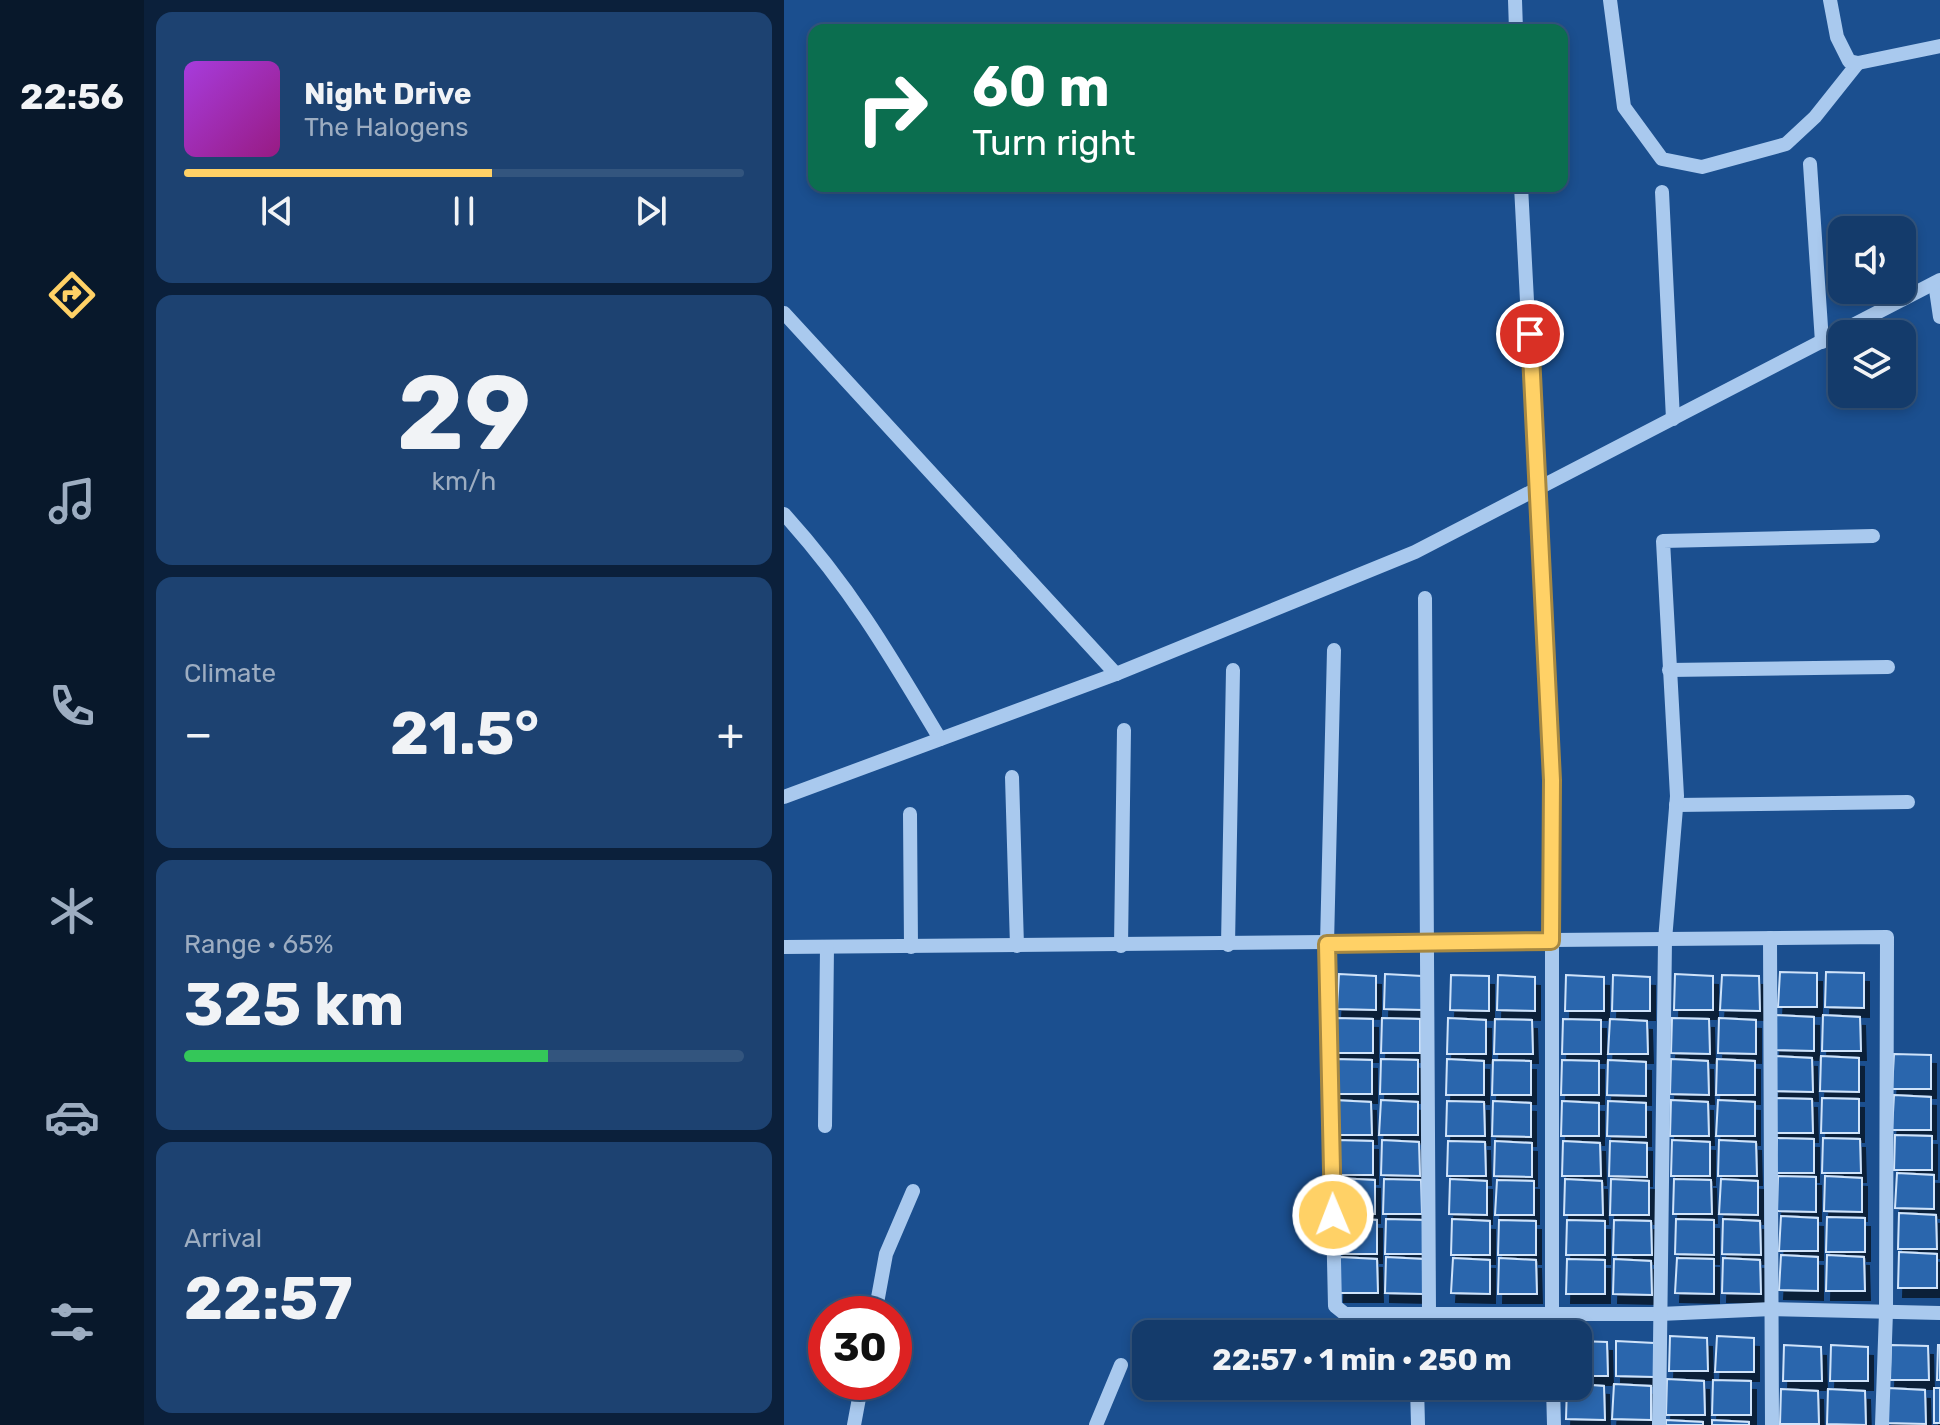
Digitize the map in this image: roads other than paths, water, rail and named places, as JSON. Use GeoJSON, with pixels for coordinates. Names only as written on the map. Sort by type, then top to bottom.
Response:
{"type":"FeatureCollection","features":[{"type":"Feature","properties":{"kind":"street"},"geometry":{"type":"LineString","coordinates":[[1515,0],[1516,24]]}},
{"type":"Feature","properties":{"kind":"street"},"geometry":{"type":"LineString","coordinates":[[1610,0],[1624,107],[1662,159],[1702,167],[1786,144],[1815,117],[1858,63],[1940,46]]}},
{"type":"Feature","properties":{"kind":"street"},"geometry":{"type":"LineString","coordinates":[[1830,0],[1843,55],[1858,63]]}},
{"type":"Feature","properties":{"kind":"street"},"geometry":{"type":"LineString","coordinates":[[1810,164],[1822,342]]}},
{"type":"Feature","properties":{"kind":"street"},"geometry":{"type":"LineString","coordinates":[[1521,192],[1552,780],[1551,1320]]}},
{"type":"Feature","properties":{"kind":"street"},"geometry":{"type":"LineString","coordinates":[[1662,192],[1673,419]]}},
{"type":"Feature","properties":{"kind":"street"},"geometry":{"type":"LineString","coordinates":[[784,797],[1116,674],[1415,552],[1938,281],[1940,317]]}},
{"type":"Feature","properties":{"kind":"street"},"geometry":{"type":"LineString","coordinates":[[784,313],[1116,674]]}},
{"type":"Feature","properties":{"kind":"street"},"geometry":{"type":"LineString","coordinates":[[784,514],[829,564],[868,617],[940,739]]}},
{"type":"Feature","properties":{"kind":"street"},"geometry":{"type":"LineString","coordinates":[[1659,1425],[1665,940],[1676,805],[1663,541],[1873,536]]}},
{"type":"Feature","properties":{"kind":"street"},"geometry":{"type":"LineString","coordinates":[[1421,1320],[1427,943],[1425,598]]}},
{"type":"Feature","properties":{"kind":"street"},"geometry":{"type":"LineString","coordinates":[[1334,650],[1327,944],[1335,1306],[1345,1314],[1660,1314],[1772,1309],[1940,1313]]}},
{"type":"Feature","properties":{"kind":"street"},"geometry":{"type":"LineString","coordinates":[[1669,670],[1888,667]]}},
{"type":"Feature","properties":{"kind":"street"},"geometry":{"type":"LineString","coordinates":[[1228,945],[1233,670]]}},
{"type":"Feature","properties":{"kind":"street"},"geometry":{"type":"LineString","coordinates":[[1121,946],[1124,730]]}},
{"type":"Feature","properties":{"kind":"street"},"geometry":{"type":"LineString","coordinates":[[1012,777],[1017,946]]}},
{"type":"Feature","properties":{"kind":"street"},"geometry":{"type":"LineString","coordinates":[[1676,805],[1908,802]]}},
{"type":"Feature","properties":{"kind":"street"},"geometry":{"type":"LineString","coordinates":[[910,814],[911,947]]}},
{"type":"Feature","properties":{"kind":"street"},"geometry":{"type":"LineString","coordinates":[[784,947],[1887,937],[1886,1312],[1882,1425]]}},
{"type":"Feature","properties":{"kind":"street"},"geometry":{"type":"LineString","coordinates":[[1770,938],[1772,1425]]}},
{"type":"Feature","properties":{"kind":"street"},"geometry":{"type":"LineString","coordinates":[[825,1126],[827,947]]}},
{"type":"Feature","properties":{"kind":"street"},"geometry":{"type":"LineString","coordinates":[[878,1296],[886,1254],[913,1191]]}},
{"type":"Feature","properties":{"kind":"street"},"geometry":{"type":"LineString","coordinates":[[1096,1425],[1121,1365]]}},
{"type":"Feature","properties":{"kind":"street"},"geometry":{"type":"LineString","coordinates":[[854,1425],[859,1400]]}},
{"type":"Feature","properties":{"kind":"street"},"geometry":{"type":"LineString","coordinates":[[1417,1400],[1418,1425]]}},
{"type":"Feature","properties":{"kind":"street"},"geometry":{"type":"LineString","coordinates":[[1553,1400],[1554,1425]]}}]}
